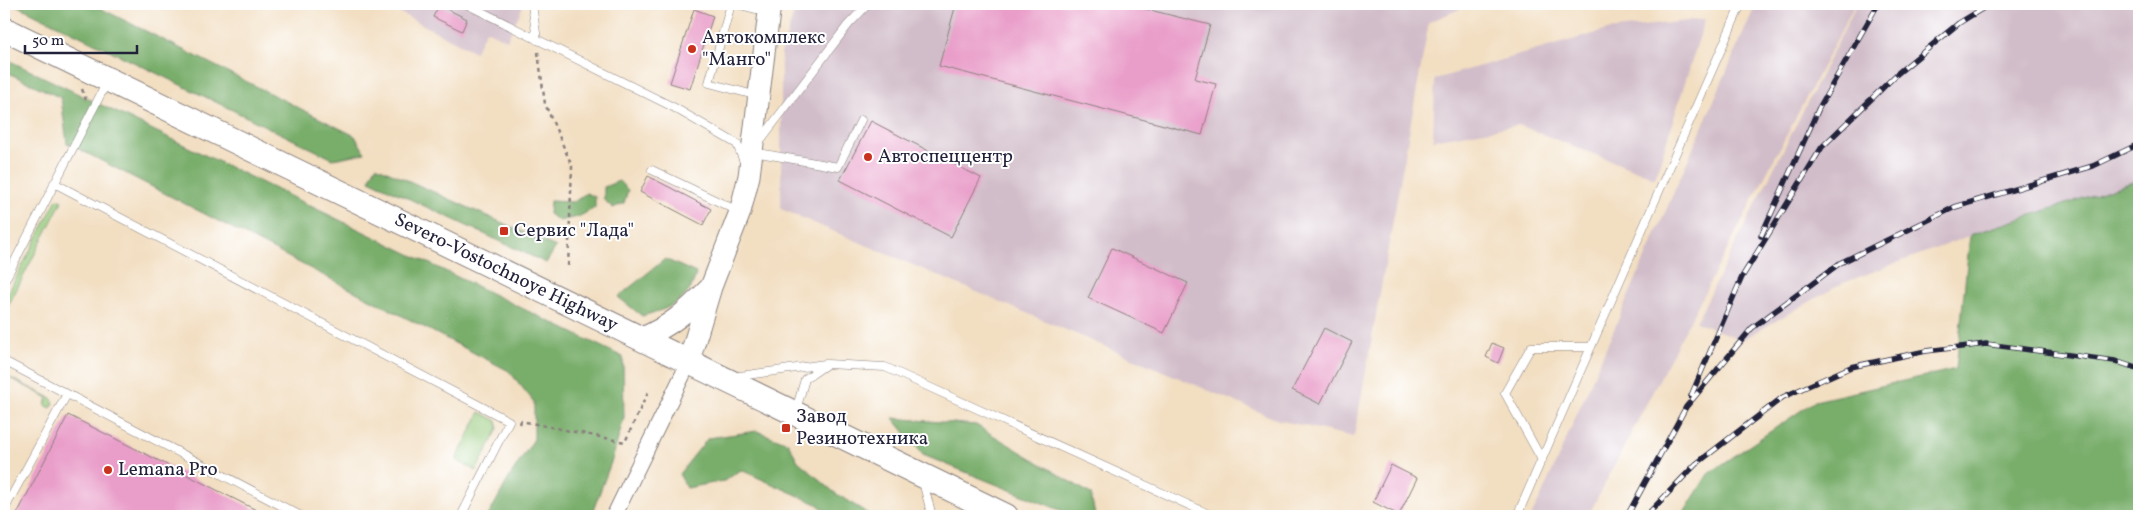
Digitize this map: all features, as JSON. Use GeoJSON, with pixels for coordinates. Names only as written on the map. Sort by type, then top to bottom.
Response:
{"type":"FeatureCollection","features":[{"type":"Feature","properties":{"kind":"main road","name":"Severo-Vostochnoye Highway"},"geometry":{"type":"LineString","coordinates":[[4,29],[995,513]]}},
{"type":"Feature","properties":{"kind":"street"},"geometry":{"type":"LineString","coordinates":[[614,516],[688,364],[711,287],[740,212],[748,176],[769,8]]}},
{"type":"Feature","properties":{"kind":"street"},"geometry":{"type":"LineString","coordinates":[[640,339],[660,331],[679,319],[711,287]]}},
{"type":"Feature","properties":{"kind":"lane"},"geometry":{"type":"LineString","coordinates":[[466,4],[673,107],[737,144],[748,176]]}},
{"type":"Feature","properties":{"kind":"lane"},"geometry":{"type":"LineString","coordinates":[[532,4],[537,40]]}},
{"type":"Feature","properties":{"kind":"lane"},"geometry":{"type":"LineString","coordinates":[[731,4],[709,83],[758,96]]}},
{"type":"Feature","properties":{"kind":"lane"},"geometry":{"type":"LineString","coordinates":[[736,4],[769,8]]}},
{"type":"Feature","properties":{"kind":"lane"},"geometry":{"type":"LineString","coordinates":[[856,15],[860,4]]}},
{"type":"Feature","properties":{"kind":"lane"},"geometry":{"type":"LineString","coordinates":[[860,120],[838,167],[751,152],[856,15],[868,4]]}},
{"type":"Feature","properties":{"kind":"lane"},"geometry":{"type":"LineString","coordinates":[[1516,516],[1741,4]]}},
{"type":"Feature","properties":{"kind":"lane"},"geometry":{"type":"LineString","coordinates":[[4,282],[108,80]]}},
{"type":"Feature","properties":{"kind":"lane"},"geometry":{"type":"LineString","coordinates":[[652,170],[740,212]]}},
{"type":"Feature","properties":{"kind":"lane"},"geometry":{"type":"LineString","coordinates":[[54,183],[509,421],[460,516]]}},
{"type":"Feature","properties":{"kind":"lane"},"geometry":{"type":"LineString","coordinates":[[1542,460],[1505,394],[1531,347],[1591,347]]}},
{"type":"Feature","properties":{"kind":"lane"},"geometry":{"type":"LineString","coordinates":[[4,361],[301,516]]}},
{"type":"Feature","properties":{"kind":"lane"},"geometry":{"type":"LineString","coordinates":[[795,415],[805,380],[827,364]]}},
{"type":"Feature","properties":{"kind":"lane"},"geometry":{"type":"LineString","coordinates":[[720,378],[827,364],[885,367],[1213,516]]}},
{"type":"Feature","properties":{"kind":"lane"},"geometry":{"type":"LineString","coordinates":[[4,510],[67,394]]}},
{"type":"Feature","properties":{"kind":"lane"},"geometry":{"type":"LineString","coordinates":[[920,475],[932,516]]}},
{"type":"Feature","properties":{"kind":"path"},"geometry":{"type":"LineString","coordinates":[[537,40],[545,104],[572,166],[568,267]]}},
{"type":"Feature","properties":{"kind":"path"},"geometry":{"type":"LineString","coordinates":[[79,83],[86,100]]}},
{"type":"Feature","properties":{"kind":"path"},"geometry":{"type":"LineString","coordinates":[[517,430],[521,421],[625,442],[648,392]]}},
{"type":"Feature","properties":{"kind":"shaded area"},"geometry":{"type":"Polygon","coordinates":[[[383,4],[524,4],[507,40],[486,30],[475,52],[383,4]]]}},
{"type":"Feature","properties":{"kind":"shaded area"},"geometry":{"type":"Polygon","coordinates":[[[797,4],[1472,4],[1429,22],[1354,437],[1278,420],[781,209],[781,53],[797,4]]]}},
{"type":"Feature","properties":{"kind":"shaded area"},"geometry":{"type":"Polygon","coordinates":[[[1756,4],[1855,4],[1588,516],[1531,516],[1540,499],[1756,4]]]}},
{"type":"Feature","properties":{"kind":"shaded area"},"geometry":{"type":"Polygon","coordinates":[[[1857,4],[2139,4],[2139,180],[1980,232],[1843,283],[1742,340],[1696,322],[1857,4]]]}},
{"type":"Feature","properties":{"kind":"shaded area"},"geometry":{"type":"Polygon","coordinates":[[[1705,19],[1655,178],[1519,125],[1433,140],[1435,79],[1607,30],[1705,19]]]}},
{"type":"Feature","properties":{"kind":"green space"},"geometry":{"type":"Polygon","coordinates":[[[14,4],[92,4],[355,136],[365,153],[333,159],[14,4]]]}},
{"type":"Feature","properties":{"kind":"green space"},"geometry":{"type":"Polygon","coordinates":[[[4,58],[623,357],[624,418],[613,457],[591,516],[488,516],[534,439],[534,402],[509,371],[67,143],[61,98],[4,71],[4,58]]]}},
{"type":"Feature","properties":{"kind":"green space"},"geometry":{"type":"Polygon","coordinates":[[[376,166],[556,247],[546,263],[369,180],[376,166]]]}},
{"type":"Feature","properties":{"kind":"green space"},"geometry":{"type":"Polygon","coordinates":[[[2139,180],[2139,516],[1682,516],[1708,474],[1815,401],[1956,369],[1970,235],[2139,180]]]}},
{"type":"Feature","properties":{"kind":"green space"},"geometry":{"type":"Polygon","coordinates":[[[619,181],[628,190],[624,203],[613,208],[604,200],[604,187],[619,181]]]}},
{"type":"Feature","properties":{"kind":"green space"},"geometry":{"type":"Polygon","coordinates":[[[586,193],[595,197],[595,208],[578,217],[559,221],[549,214],[550,201],[574,202],[586,193]]]}},
{"type":"Feature","properties":{"kind":"green space"},"geometry":{"type":"Polygon","coordinates":[[[57,199],[62,201],[4,314],[4,301],[57,199]]]}},
{"type":"Feature","properties":{"kind":"green space"},"geometry":{"type":"Polygon","coordinates":[[[665,259],[696,273],[693,283],[689,291],[676,303],[642,316],[618,297],[665,259]]]}},
{"type":"Feature","properties":{"kind":"green space"},"geometry":{"type":"Polygon","coordinates":[[[4,375],[51,398],[54,403],[51,408],[45,405],[48,398],[4,375]]]}},
{"type":"Feature","properties":{"kind":"green space"},"geometry":{"type":"Polygon","coordinates":[[[480,412],[497,421],[498,429],[476,471],[456,460],[480,412]]]}},
{"type":"Feature","properties":{"kind":"green space"},"geometry":{"type":"Polygon","coordinates":[[[893,418],[976,425],[1091,494],[1095,516],[1075,516],[923,455],[893,418]]]}},
{"type":"Feature","properties":{"kind":"green space"},"geometry":{"type":"Polygon","coordinates":[[[757,431],[788,443],[798,461],[835,493],[872,516],[832,516],[817,504],[741,470],[724,481],[687,488],[679,474],[708,438],[757,431]]]}},
{"type":"Feature","properties":{"kind":"building"},"geometry":{"type":"Polygon","coordinates":[[[956,4],[1126,4],[1210,25],[1195,79],[1216,84],[1202,135],[939,66],[956,4]]]}},
{"type":"Feature","properties":{"kind":"building"},"geometry":{"type":"Polygon","coordinates":[[[439,5],[467,19],[462,31],[433,17],[439,5]]]}},
{"type":"Feature","properties":{"kind":"building","name":"Автокомплекс \"Манго\""},"geometry":{"type":"Polygon","coordinates":[[[694,9],[713,16],[690,89],[670,83],[694,9]]]}},
{"type":"Feature","properties":{"kind":"building"},"geometry":{"type":"Polygon","coordinates":[[[871,121],[981,178],[951,237],[840,180],[871,121]]]}},
{"type":"Feature","properties":{"kind":"building"},"geometry":{"type":"Polygon","coordinates":[[[648,176],[711,209],[703,225],[640,192],[648,176]]]}},
{"type":"Feature","properties":{"kind":"building"},"geometry":{"type":"Polygon","coordinates":[[[1112,248],[1188,283],[1164,333],[1088,298],[1112,248]]]}},
{"type":"Feature","properties":{"kind":"building"},"geometry":{"type":"Polygon","coordinates":[[[1324,328],[1352,342],[1320,404],[1292,390],[1324,328]]]}},
{"type":"Feature","properties":{"kind":"building"},"geometry":{"type":"Polygon","coordinates":[[[1492,343],[1504,348],[1498,363],[1486,357],[1492,343]]]}},
{"type":"Feature","properties":{"kind":"building","name":"Lemana Pro"},"geometry":{"type":"Polygon","coordinates":[[[68,415],[124,443],[268,516],[16,516],[68,415]]]}},
{"type":"Feature","properties":{"kind":"building"},"geometry":{"type":"Polygon","coordinates":[[[1391,465],[1417,478],[1399,515],[1373,502],[1391,465]]]}},
{"type":"Feature","properties":{"kind":"railway"},"geometry":{"type":"LineString","coordinates":[[1761,236],[1819,108],[1878,4]]}},
{"type":"Feature","properties":{"kind":"railway"},"geometry":{"type":"LineString","coordinates":[[1691,396],[1742,277],[1822,147],[1898,73],[1959,23],[1990,4]]}},
{"type":"Feature","properties":{"kind":"railway"},"geometry":{"type":"LineString","coordinates":[[1627,516],[1686,407],[1752,328],[1840,263],[1955,207],[2093,166],[2139,144]]}},
{"type":"Feature","properties":{"kind":"railway"},"geometry":{"type":"LineString","coordinates":[[1646,516],[1696,464],[1783,397],[1851,367],[1926,351],[1986,344],[2115,361],[2139,369]]}},
{"type":"Feature","properties":{"kind":"place","name":"Автокомплекс \"Манго\""},"geometry":{"type":"Point","coordinates":[692,49]}},
{"type":"Feature","properties":{"kind":"place","name":"Автоспеццентр"},"geometry":{"type":"Point","coordinates":[868,157]}},
{"type":"Feature","properties":{"kind":"place","name":"Сервис \"Лада\""},"geometry":{"type":"Point","coordinates":[504,231]}},
{"type":"Feature","properties":{"kind":"place","name":"Завод Резинотехника"},"geometry":{"type":"Point","coordinates":[786,428]}},
{"type":"Feature","properties":{"kind":"place","name":"Lemana Pro"},"geometry":{"type":"Point","coordinates":[108,470]}}]}
